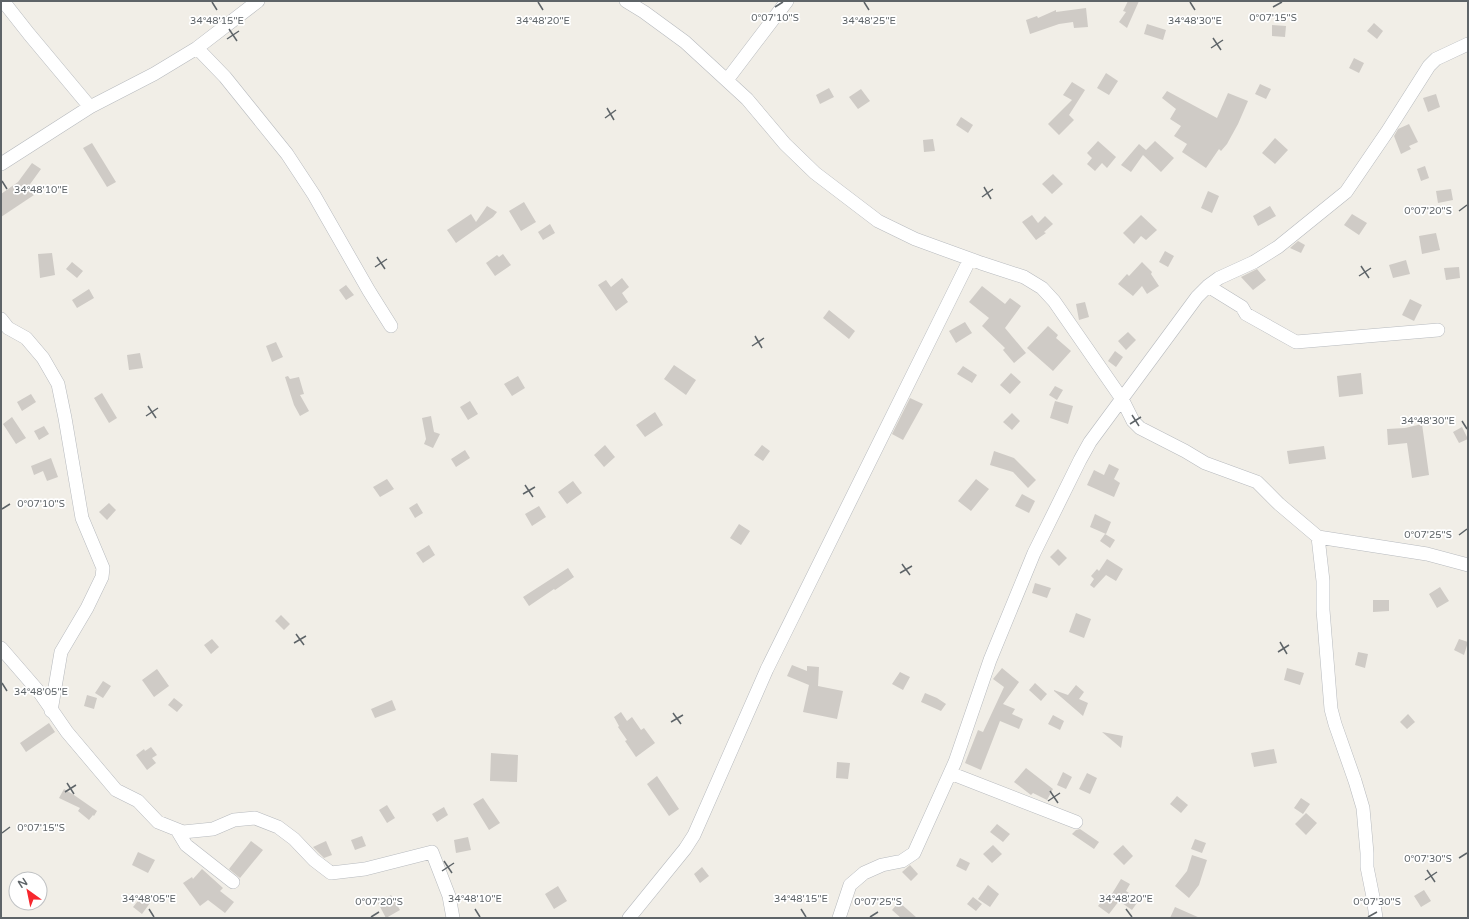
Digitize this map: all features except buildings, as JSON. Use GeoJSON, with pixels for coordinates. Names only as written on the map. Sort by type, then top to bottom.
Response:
{"type":"FeatureCollection","features":[{"type":"Feature","properties":{"kind":"street"},"geometry":{"type":"LineString","coordinates":[[3,1],[90,107]]}},
{"type":"Feature","properties":{"kind":"street"},"geometry":{"type":"LineString","coordinates":[[1,164],[90,107],[154,74],[197,48],[258,1]]}},
{"type":"Feature","properties":{"kind":"street"},"geometry":{"type":"LineString","coordinates":[[626,1],[686,42],[747,99],[785,144],[815,173],[878,221],[915,239],[970,259],[1024,276],[1042,288],[1054,301],[1122,399],[1133,421],[1140,428],[1205,463],[1257,482],[1279,504],[1318,537],[1427,554],[1468,565]]}},
{"type":"Feature","properties":{"kind":"street"},"geometry":{"type":"LineString","coordinates":[[727,80],[787,1]]}},
{"type":"Feature","properties":{"kind":"street"},"geometry":{"type":"LineString","coordinates":[[839,918],[850,885],[864,873],[882,865],[902,861],[914,853],[950,773],[990,660],[1034,553],[1090,442],[1197,297],[1219,278],[1254,262],[1278,247],[1346,192],[1387,132],[1429,66],[1436,58],[1468,44]]}},
{"type":"Feature","properties":{"kind":"street"},"geometry":{"type":"LineString","coordinates":[[197,48],[225,76],[287,154],[314,195],[369,291],[391,326]]}},
{"type":"Feature","properties":{"kind":"street"},"geometry":{"type":"LineString","coordinates":[[629,918],[685,849],[694,835],[767,669],[970,259]]}},
{"type":"Feature","properties":{"kind":"street"},"geometry":{"type":"LineString","coordinates":[[1208,286],[1242,307],[1246,314],[1296,342],[1438,330]]}},
{"type":"Feature","properties":{"kind":"street"},"geometry":{"type":"LineString","coordinates":[[1,319],[8,328],[26,338],[43,358],[58,384],[82,518],[103,568],[102,577],[87,608],[61,652],[51,711]]}},
{"type":"Feature","properties":{"kind":"street"},"geometry":{"type":"LineString","coordinates":[[1318,537],[1324,582],[1324,610],[1331,709],[1334,724],[1356,782],[1362,808],[1366,834],[1367,867],[1376,918]]}},
{"type":"Feature","properties":{"kind":"street"},"geometry":{"type":"LineString","coordinates":[[1,648],[40,693],[51,711],[67,732],[116,790],[138,801],[158,822],[183,832],[212,829],[234,820],[255,818],[278,827],[294,838],[314,860],[331,873],[365,869],[432,852],[448,896],[453,918]]}},
{"type":"Feature","properties":{"kind":"street"},"geometry":{"type":"LineString","coordinates":[[950,773],[1076,822]]}},
{"type":"Feature","properties":{"kind":"street"},"geometry":{"type":"LineString","coordinates":[[176,830],[186,845],[233,882]]}}]}
